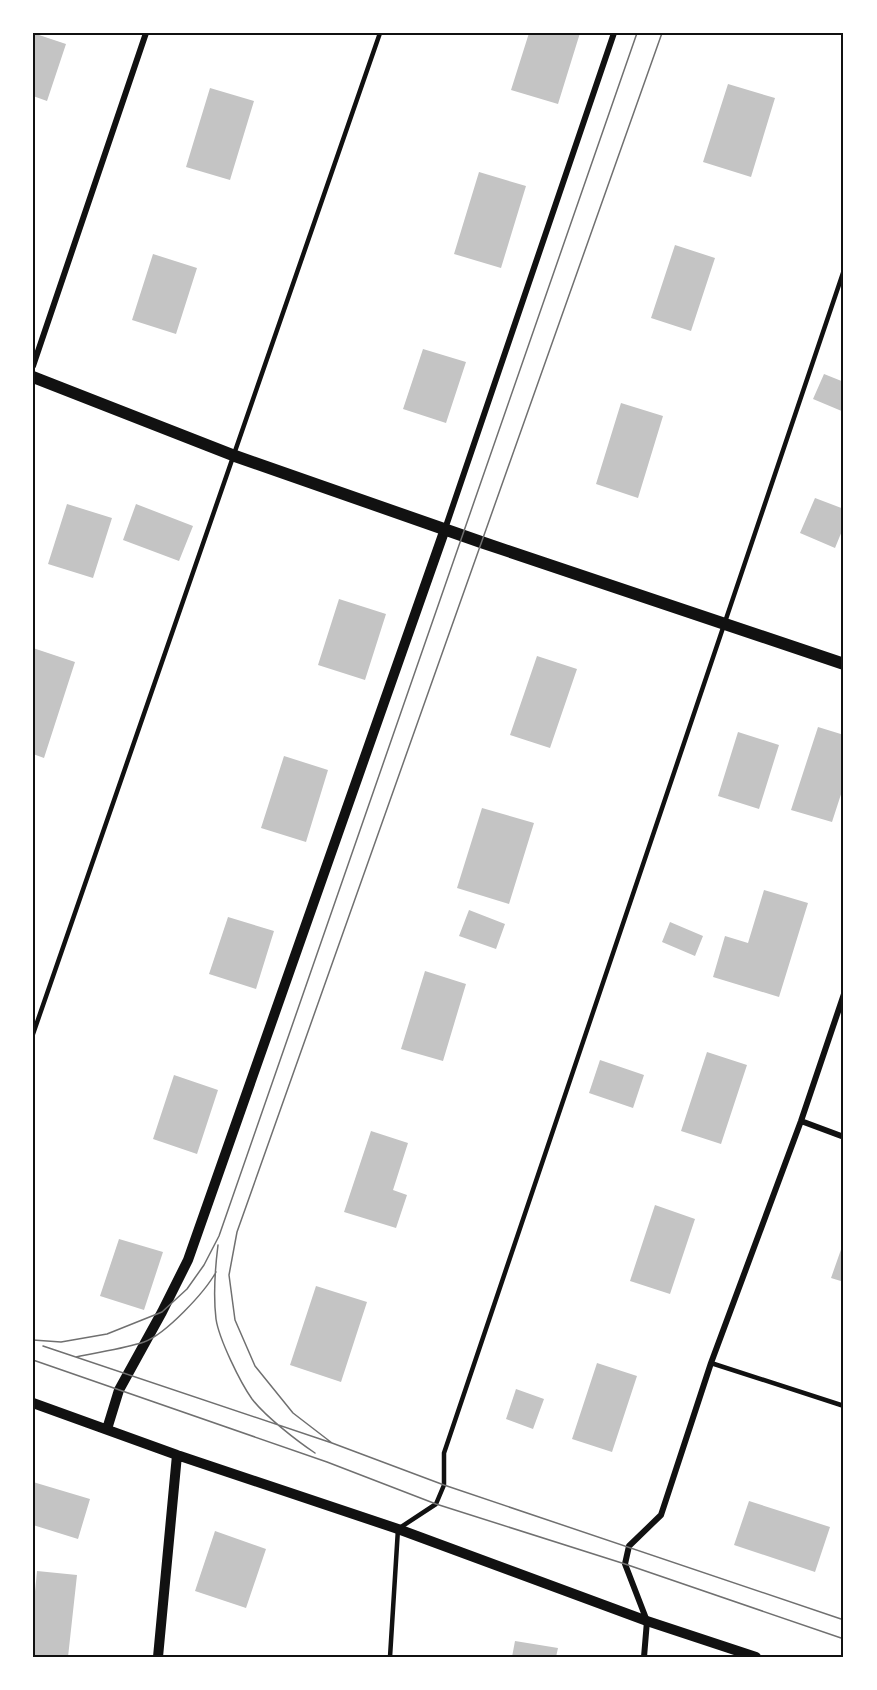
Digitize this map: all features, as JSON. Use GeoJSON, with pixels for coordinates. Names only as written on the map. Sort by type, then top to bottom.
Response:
{"type":"FeatureCollection","features":[{"type":"Feature","properties":{"kind":"main road"},"geometry":{"type":"LineString","coordinates":[[33,377],[235,456],[446,530],[844,664]]}},
{"type":"Feature","properties":{"kind":"street"},"geometry":{"type":"LineString","coordinates":[[33,366],[146,33]]}},
{"type":"Feature","properties":{"kind":"street"},"geometry":{"type":"LineString","coordinates":[[107,1429],[119,1390],[188,1260],[446,530],[614,33]]}},
{"type":"Feature","properties":{"kind":"street"},"geometry":{"type":"LineString","coordinates":[[644,1657],[647,1621],[625,1564],[629,1546],[662,1515],[711,1363],[801,1121],[844,994]]}},
{"type":"Feature","properties":{"kind":"street"},"geometry":{"type":"LineString","coordinates":[[801,1121],[844,1137]]}},
{"type":"Feature","properties":{"kind":"street"},"geometry":{"type":"LineString","coordinates":[[33,1403],[177,1455],[398,1528],[647,1621],[756,1657]]}},
{"type":"Feature","properties":{"kind":"street"},"geometry":{"type":"LineString","coordinates":[[158,1657],[177,1455]]}},
{"type":"Feature","properties":{"kind":"lane"},"geometry":{"type":"LineString","coordinates":[[33,1034],[380,33]]}},
{"type":"Feature","properties":{"kind":"lane"},"geometry":{"type":"LineString","coordinates":[[390,1657],[398,1528],[436,1504],[444,1485],[444,1453],[844,270]]}},
{"type":"Feature","properties":{"kind":"lane"},"geometry":{"type":"LineString","coordinates":[[711,1363],[844,1406]]}},
{"type":"Feature","properties":{"kind":"building"},"geometry":{"type":"Polygon","coordinates":[[[33,33],[66,44],[47,101],[33,96],[33,33]]]}},
{"type":"Feature","properties":{"kind":"building"},"geometry":{"type":"Polygon","coordinates":[[[529,33],[580,33],[558,104],[511,90],[529,33]]]}},
{"type":"Feature","properties":{"kind":"building"},"geometry":{"type":"Polygon","coordinates":[[[728,84],[775,98],[751,177],[703,162],[728,84]]]}},
{"type":"Feature","properties":{"kind":"building"},"geometry":{"type":"Polygon","coordinates":[[[210,88],[254,101],[230,180],[186,167],[210,88]]]}},
{"type":"Feature","properties":{"kind":"building"},"geometry":{"type":"Polygon","coordinates":[[[479,172],[526,186],[501,268],[454,254],[479,172]]]}},
{"type":"Feature","properties":{"kind":"building"},"geometry":{"type":"Polygon","coordinates":[[[675,245],[715,258],[691,331],[651,318],[675,245]]]}},
{"type":"Feature","properties":{"kind":"building"},"geometry":{"type":"Polygon","coordinates":[[[153,254],[197,268],[176,334],[132,320],[153,254]]]}},
{"type":"Feature","properties":{"kind":"building"},"geometry":{"type":"Polygon","coordinates":[[[423,349],[466,362],[446,423],[403,409],[423,349]]]}},
{"type":"Feature","properties":{"kind":"building"},"geometry":{"type":"Polygon","coordinates":[[[824,374],[844,382],[844,412],[813,399],[824,374]]]}},
{"type":"Feature","properties":{"kind":"building"},"geometry":{"type":"Polygon","coordinates":[[[621,403],[663,416],[638,498],[596,484],[621,403]]]}},
{"type":"Feature","properties":{"kind":"building"},"geometry":{"type":"Polygon","coordinates":[[[815,498],[844,509],[844,526],[835,548],[800,533],[815,498]]]}},
{"type":"Feature","properties":{"kind":"building"},"geometry":{"type":"Polygon","coordinates":[[[67,504],[112,518],[93,578],[48,564],[67,504]]]}},
{"type":"Feature","properties":{"kind":"building"},"geometry":{"type":"Polygon","coordinates":[[[136,504],[193,526],[179,561],[123,540],[136,504]]]}},
{"type":"Feature","properties":{"kind":"building"},"geometry":{"type":"Polygon","coordinates":[[[339,599],[386,614],[365,680],[318,665],[339,599]]]}},
{"type":"Feature","properties":{"kind":"building"},"geometry":{"type":"Polygon","coordinates":[[[33,648],[75,662],[44,758],[33,754],[33,648]]]}},
{"type":"Feature","properties":{"kind":"building"},"geometry":{"type":"Polygon","coordinates":[[[537,656],[577,669],[550,748],[510,735],[537,656]]]}},
{"type":"Feature","properties":{"kind":"building"},"geometry":{"type":"Polygon","coordinates":[[[818,727],[844,735],[844,785],[832,822],[791,810],[818,727]]]}},
{"type":"Feature","properties":{"kind":"building"},"geometry":{"type":"Polygon","coordinates":[[[738,732],[779,745],[759,809],[718,796],[738,732]]]}},
{"type":"Feature","properties":{"kind":"building"},"geometry":{"type":"Polygon","coordinates":[[[284,756],[328,770],[306,842],[261,828],[284,756]]]}},
{"type":"Feature","properties":{"kind":"building"},"geometry":{"type":"Polygon","coordinates":[[[482,808],[534,823],[509,904],[457,888],[482,808]]]}},
{"type":"Feature","properties":{"kind":"building"},"geometry":{"type":"Polygon","coordinates":[[[764,890],[808,903],[779,997],[713,977],[725,936],[748,943],[764,890]]]}},
{"type":"Feature","properties":{"kind":"building"},"geometry":{"type":"Polygon","coordinates":[[[469,910],[505,924],[496,949],[459,936],[469,910]]]}},
{"type":"Feature","properties":{"kind":"building"},"geometry":{"type":"Polygon","coordinates":[[[228,917],[274,931],[256,989],[209,974],[228,917]]]}},
{"type":"Feature","properties":{"kind":"building"},"geometry":{"type":"Polygon","coordinates":[[[670,922],[703,936],[695,956],[662,942],[670,922]]]}},
{"type":"Feature","properties":{"kind":"building"},"geometry":{"type":"Polygon","coordinates":[[[425,971],[466,984],[443,1061],[401,1049],[425,971]]]}},
{"type":"Feature","properties":{"kind":"building"},"geometry":{"type":"Polygon","coordinates":[[[707,1052],[747,1065],[721,1144],[681,1131],[707,1052]]]}},
{"type":"Feature","properties":{"kind":"building"},"geometry":{"type":"Polygon","coordinates":[[[600,1060],[644,1075],[633,1108],[589,1093],[600,1060]]]}},
{"type":"Feature","properties":{"kind":"building"},"geometry":{"type":"Polygon","coordinates":[[[174,1075],[218,1090],[197,1154],[153,1139],[174,1075]]]}},
{"type":"Feature","properties":{"kind":"building"},"geometry":{"type":"Polygon","coordinates":[[[371,1131],[408,1143],[393,1190],[407,1195],[396,1228],[344,1212],[371,1131]]]}},
{"type":"Feature","properties":{"kind":"building"},"geometry":{"type":"Polygon","coordinates":[[[655,1205],[695,1219],[670,1294],[630,1281],[655,1205]]]}},
{"type":"Feature","properties":{"kind":"building"},"geometry":{"type":"Polygon","coordinates":[[[119,1239],[163,1252],[144,1310],[100,1296],[119,1239]]]}},
{"type":"Feature","properties":{"kind":"building"},"geometry":{"type":"Polygon","coordinates":[[[844,1241],[844,1282],[831,1278],[844,1241]]]}},
{"type":"Feature","properties":{"kind":"building"},"geometry":{"type":"Polygon","coordinates":[[[316,1286],[367,1302],[341,1382],[290,1365],[316,1286]]]}},
{"type":"Feature","properties":{"kind":"building"},"geometry":{"type":"Polygon","coordinates":[[[597,1363],[637,1376],[612,1452],[572,1439],[597,1363]]]}},
{"type":"Feature","properties":{"kind":"building"},"geometry":{"type":"Polygon","coordinates":[[[516,1389],[544,1399],[533,1429],[506,1419],[516,1389]]]}},
{"type":"Feature","properties":{"kind":"building"},"geometry":{"type":"Polygon","coordinates":[[[33,1482],[90,1499],[78,1539],[33,1525],[33,1482]]]}},
{"type":"Feature","properties":{"kind":"building"},"geometry":{"type":"Polygon","coordinates":[[[749,1501],[830,1527],[815,1572],[734,1545],[749,1501]]]}},
{"type":"Feature","properties":{"kind":"building"},"geometry":{"type":"Polygon","coordinates":[[[215,1531],[266,1549],[246,1608],[195,1591],[215,1531]]]}},
{"type":"Feature","properties":{"kind":"building"},"geometry":{"type":"Polygon","coordinates":[[[37,1571],[77,1575],[68,1657],[33,1656],[33,1612],[37,1571]]]}},
{"type":"Feature","properties":{"kind":"building"},"geometry":{"type":"Polygon","coordinates":[[[515,1641],[558,1648],[556,1657],[512,1657],[515,1641]]]}},
{"type":"Feature","properties":{"kind":"tram line"},"geometry":{"type":"LineString","coordinates":[[33,1340],[61,1342],[107,1334],[162,1312],[187,1289],[204,1265],[219,1236],[637,33]]}},
{"type":"Feature","properties":{"kind":"tram line"},"geometry":{"type":"LineString","coordinates":[[332,1443],[293,1413],[255,1366],[235,1320],[229,1275],[237,1232],[662,33]]}},
{"type":"Feature","properties":{"kind":"tram line"},"geometry":{"type":"LineString","coordinates":[[218,1245],[215,1282],[216,1319],[221,1338],[231,1360],[247,1392],[258,1406],[315,1453]]}},
{"type":"Feature","properties":{"kind":"tram line"},"geometry":{"type":"LineString","coordinates":[[76,1357],[128,1347],[153,1338],[184,1312],[216,1272]]}},
{"type":"Feature","properties":{"kind":"tram line"},"geometry":{"type":"LineString","coordinates":[[43,1346],[844,1620]]}},
{"type":"Feature","properties":{"kind":"tram line"},"geometry":{"type":"LineString","coordinates":[[33,1360],[327,1462],[436,1504],[625,1564],[844,1639]]}}]}
